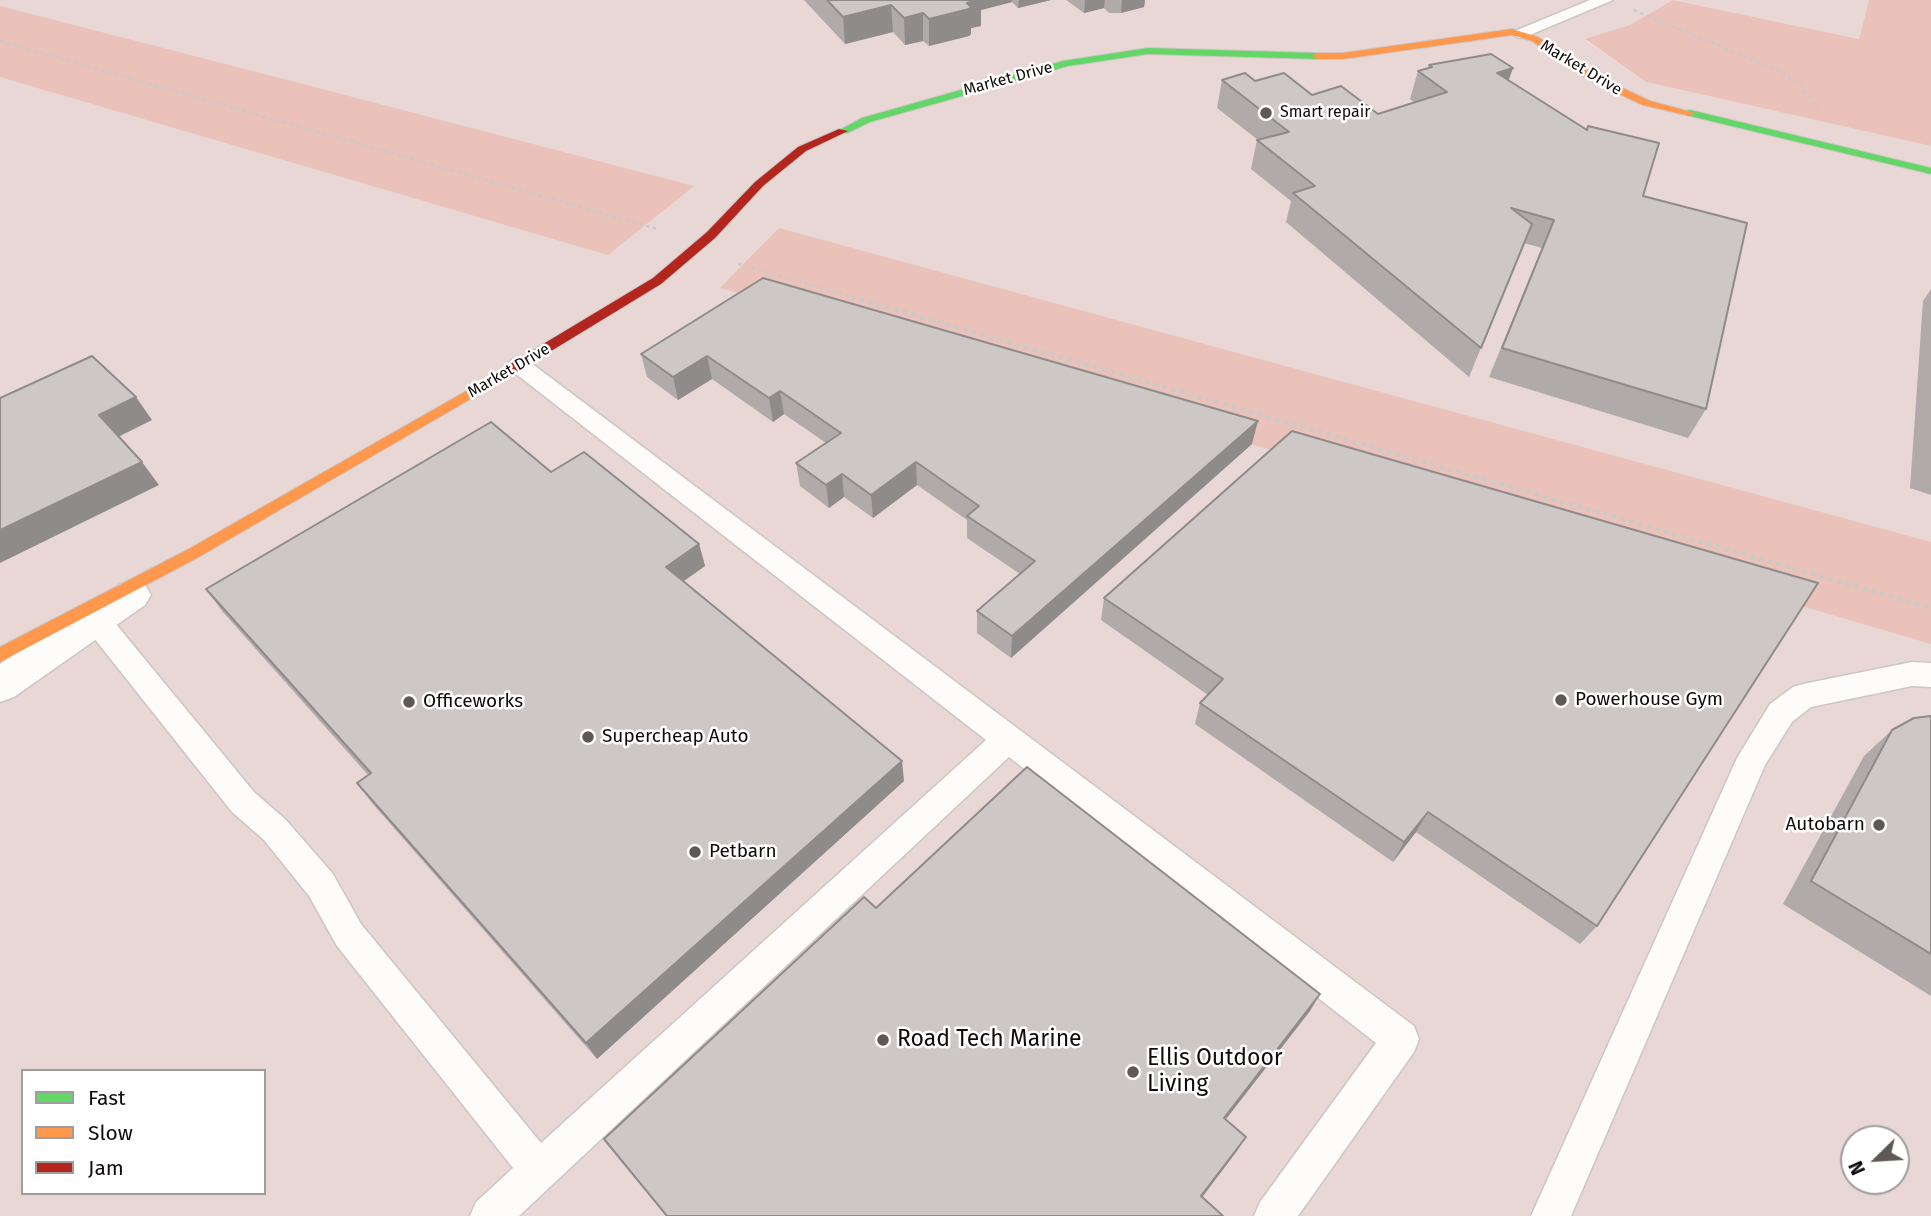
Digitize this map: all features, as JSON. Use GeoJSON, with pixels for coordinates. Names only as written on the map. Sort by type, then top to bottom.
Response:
{"type":"FeatureCollection","features":[{"type":"Feature","properties":{"kind":"street","name":"Market Drive"},"geometry":{"type":"LineString","coordinates":[[0,685],[92,615],[657,281],[711,235],[780,164],[813,144],[866,120],[1068,63],[1125,52],[1332,56],[1399,49],[1493,32],[1519,33],[1535,39],[1593,78],[1647,103],[1931,170]]}},
{"type":"Feature","properties":{"kind":"street","name":"Market Drive"},"geometry":{"type":"LineString","coordinates":[[0,655],[92,615]]}},
{"type":"Feature","properties":{"kind":"lane"},"geometry":{"type":"LineString","coordinates":[[1519,33],[1605,0]]}},
{"type":"Feature","properties":{"kind":"lane"},"geometry":{"type":"LineString","coordinates":[[519,365],[1401,1039],[1274,1216]]}},
{"type":"Feature","properties":{"kind":"lane"},"geometry":{"type":"LineString","coordinates":[[92,615],[243,802],[275,830],[321,885],[349,935],[539,1170]]}},
{"type":"Feature","properties":{"kind":"lane"},"geometry":{"type":"LineString","coordinates":[[1551,1216],[1752,758],[1781,713],[1804,696],[1912,674],[1931,675]]}},
{"type":"Feature","properties":{"kind":"lane"},"geometry":{"type":"LineString","coordinates":[[503,1211],[539,1170],[1009,738]]}},
{"type":"Feature","properties":{"kind":"path"},"geometry":{"type":"LineString","coordinates":[[1633,9],[1780,71],[1810,95],[1819,115]]}},
{"type":"Feature","properties":{"kind":"path"},"geometry":{"type":"LineString","coordinates":[[0,41],[657,229]]}},
{"type":"Feature","properties":{"kind":"path"},"geometry":{"type":"LineString","coordinates":[[738,264],[1931,608]]}},
{"type":"Feature","properties":{"kind":"shaded area"},"geometry":{"type":"Polygon","coordinates":[[[0,0],[1673,0],[1630,26],[1585,40],[1646,82],[1931,146],[1931,1216],[0,1216],[0,0]]]}},
{"type":"Feature","properties":{"kind":"shaded area"},"geometry":{"type":"Polygon","coordinates":[[[1673,0],[1869,0],[1859,39],[1673,0]]]}},
{"type":"Feature","properties":{"kind":"shaded area"},"geometry":{"type":"Polygon","coordinates":[[[1673,0],[1859,39],[1869,0],[1931,0],[1931,146],[1646,82],[1585,39],[1630,25],[1673,0]]]}},
{"type":"Feature","properties":{"kind":"shaded area"},"geometry":{"type":"Polygon","coordinates":[[[0,6],[694,186],[608,255],[0,77],[0,6]]]}},
{"type":"Feature","properties":{"kind":"shaded area"},"geometry":{"type":"Polygon","coordinates":[[[779,228],[1931,542],[1931,644],[720,288],[779,228]]]}},
{"type":"Feature","properties":{"kind":"building"},"geometry":{"type":"Polygon","coordinates":[[[827,0],[977,0],[967,3],[971,7],[969,9],[929,19],[923,13],[904,18],[891,5],[843,17],[827,0]]]}},
{"type":"Feature","properties":{"kind":"building"},"geometry":{"type":"Polygon","coordinates":[[[1491,54],[1513,68],[1497,73],[1587,130],[1588,126],[1659,143],[1643,196],[1747,223],[1706,409],[1502,348],[1554,220],[1511,208],[1532,224],[1481,348],[1293,193],[1315,186],[1257,140],[1289,132],[1222,80],[1245,73],[1255,81],[1284,73],[1312,95],[1341,86],[1378,114],[1447,92],[1418,71],[1432,67],[1429,65],[1491,54]]]}},
{"type":"Feature","properties":{"kind":"building"},"geometry":{"type":"Polygon","coordinates":[[[763,278],[1258,421],[1012,636],[977,611],[1035,561],[967,516],[979,506],[916,462],[871,495],[842,474],[826,485],[796,463],[841,433],[780,391],[769,398],[707,356],[673,377],[641,354],[763,278]]]}},
{"type":"Feature","properties":{"kind":"building"},"geometry":{"type":"Polygon","coordinates":[[[92,356],[136,397],[99,415],[142,462],[0,530],[0,398],[92,356]]]}},
{"type":"Feature","properties":{"kind":"building"},"geometry":{"type":"Polygon","coordinates":[[[491,422],[551,472],[584,452],[699,544],[666,567],[902,761],[586,1043],[357,783],[371,773],[206,589],[491,422]]]}},
{"type":"Feature","properties":{"kind":"building"},"geometry":{"type":"Polygon","coordinates":[[[1292,431],[1818,583],[1597,926],[1428,812],[1404,842],[1200,703],[1223,679],[1104,598],[1292,431]]]}},
{"type":"Feature","properties":{"kind":"building","name":"Autobarn"},"geometry":{"type":"Polygon","coordinates":[[[1931,716],[1931,954],[1811,881],[1892,730],[1914,718],[1931,716]]]}},
{"type":"Feature","properties":{"kind":"building"},"geometry":{"type":"Polygon","coordinates":[[[1027,767],[1320,994],[1224,1118],[1246,1137],[1201,1196],[1223,1216],[667,1216],[604,1139],[864,897],[876,908],[1027,767]]]}},
{"type":"Feature","properties":{"kind":"traffic: fast"},"geometry":{"type":"LineString","coordinates":[[843,131],[866,120],[1067,63],[1148,51],[1317,56]]}},
{"type":"Feature","properties":{"kind":"traffic: fast"},"geometry":{"type":"LineString","coordinates":[[1690,113],[1931,171]]}},
{"type":"Feature","properties":{"kind":"traffic: slow"},"geometry":{"type":"LineString","coordinates":[[1317,56],[1343,56],[1512,32],[1535,39],[1593,78],[1647,103],[1690,113]]}},
{"type":"Feature","properties":{"kind":"traffic: slow"},"geometry":{"type":"LineString","coordinates":[[0,655],[192,554],[505,373]]}},
{"type":"Feature","properties":{"kind":"traffic: jam"},"geometry":{"type":"LineString","coordinates":[[505,373],[657,281],[711,235],[759,184],[802,149],[843,131]]}},
{"type":"Feature","properties":{"kind":"place","name":"Smart repair"},"geometry":{"type":"Point","coordinates":[1266,113]}},
{"type":"Feature","properties":{"kind":"place","name":"Powerhouse Gym"},"geometry":{"type":"Point","coordinates":[1561,700]}},
{"type":"Feature","properties":{"kind":"place","name":"Officeworks"},"geometry":{"type":"Point","coordinates":[409,702]}},
{"type":"Feature","properties":{"kind":"place","name":"Supercheap Auto"},"geometry":{"type":"Point","coordinates":[588,737]}},
{"type":"Feature","properties":{"kind":"place","name":"Autobarn"},"geometry":{"type":"Point","coordinates":[1879,825]}},
{"type":"Feature","properties":{"kind":"place","name":"Petbarn"},"geometry":{"type":"Point","coordinates":[695,852]}},
{"type":"Feature","properties":{"kind":"place","name":"Road Tech Marine"},"geometry":{"type":"Point","coordinates":[883,1040]}},
{"type":"Feature","properties":{"kind":"place","name":"Ellis Outdoor Living"},"geometry":{"type":"Point","coordinates":[1133,1072]}}]}
